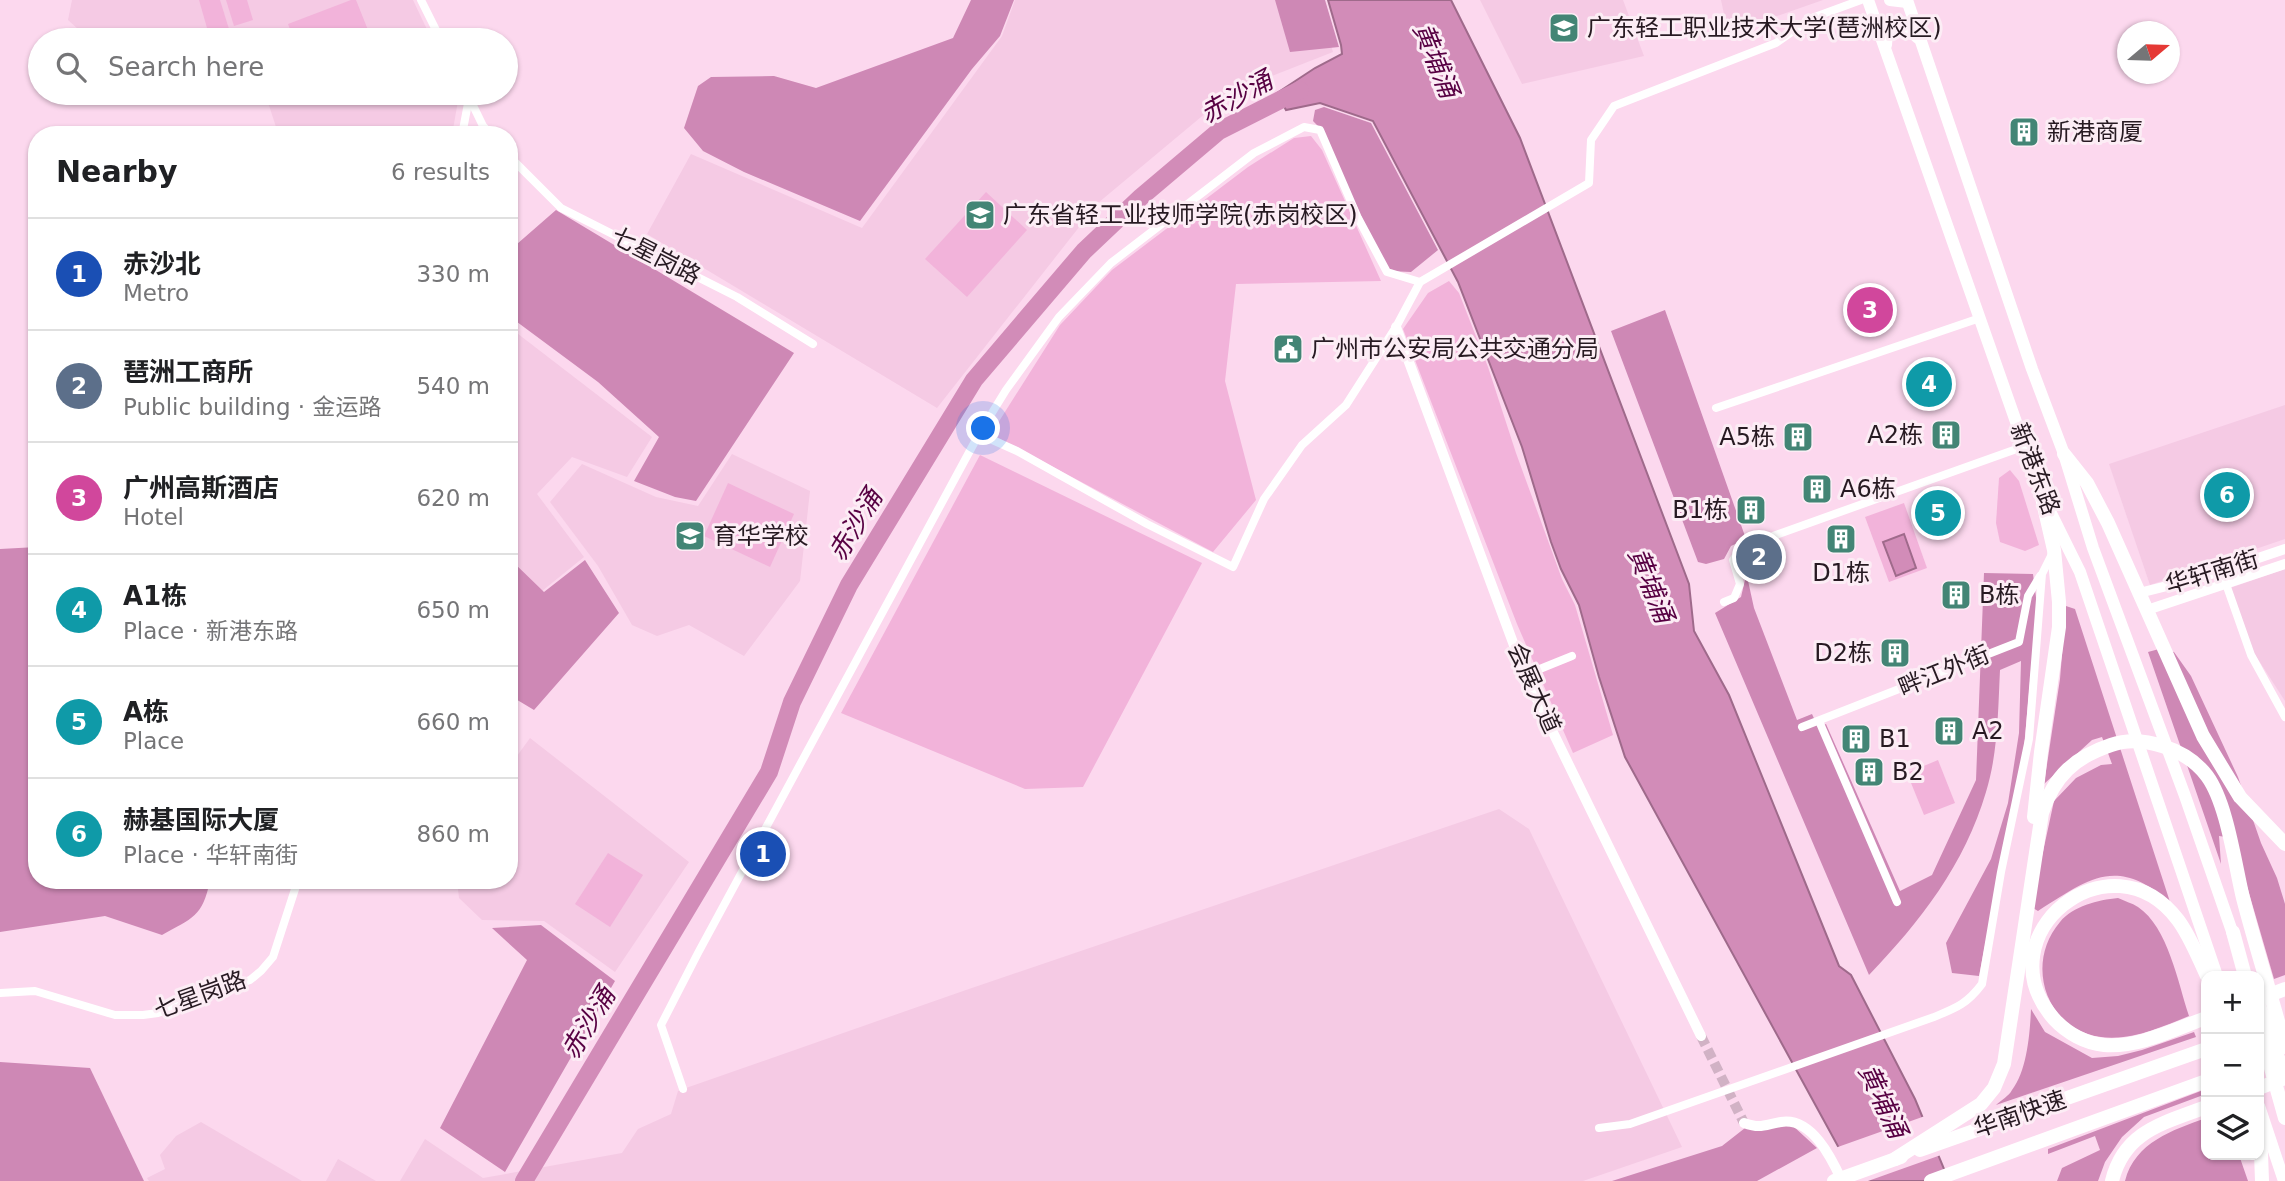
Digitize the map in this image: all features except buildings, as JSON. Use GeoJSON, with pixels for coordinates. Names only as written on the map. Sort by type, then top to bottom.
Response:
{"type":"FeatureCollection","features":[{"type":"Feature","properties":{"kind":"highway"},"geometry":{"type":"LineString","coordinates":[[2064,454],[2087,483],[2203,736],[2240,797],[2285,844]]}},
{"type":"Feature","properties":{"kind":"highway"},"geometry":{"type":"LineString","coordinates":[[2022,937],[2041,752],[2059,627],[2058,574],[2041,493]]}},
{"type":"Feature","properties":{"kind":"highway"},"geometry":{"type":"LineString","coordinates":[[1952,1131],[1982,1104],[1998,1080],[2004,1064],[2042,813],[2047,800],[2060,775],[2096,750],[2119,742],[2144,742],[2167,747],[2190,760],[2207,776],[2227,824],[2243,900],[2285,1049],[2264,1059]]}},
{"type":"Feature","properties":{"kind":"highway"},"geometry":{"type":"LineString","coordinates":[[2201,1020],[2124,1044],[2089,1042],[2073,1035],[2053,1018],[2038,995],[2033,976],[2033,954],[2044,924],[2063,902],[2090,889],[2120,886],[2137,889],[2155,897],[2179,921],[2205,971]]}},
{"type":"Feature","properties":{"kind":"highway"},"geometry":{"type":"LineString","coordinates":[[2233,932],[2245,971]]}},
{"type":"Feature","properties":{"kind":"highway"},"geometry":{"type":"LineString","coordinates":[[2264,999],[2285,989]]}},
{"type":"Feature","properties":{"kind":"highway"},"geometry":{"type":"LineString","coordinates":[[2264,1027],[2285,1021]]}},
{"type":"Feature","properties":{"kind":"highway"},"geometry":{"type":"LineString","coordinates":[[2261,1034],[2285,1118]]}},
{"type":"Feature","properties":{"kind":"highway","name":"华南快速"},"geometry":{"type":"LineString","coordinates":[[1833,1181],[1895,1159],[1952,1131],[2201,1051]]}},
{"type":"Feature","properties":{"kind":"highway"},"geometry":{"type":"LineString","coordinates":[[2264,1086],[2285,1076]]}},
{"type":"Feature","properties":{"kind":"highway","name":"华南快速"},"geometry":{"type":"LineString","coordinates":[[1931,1181],[2201,1083]]}},
{"type":"Feature","properties":{"kind":"highway"},"geometry":{"type":"LineString","coordinates":[[2112,1181],[2117,1165],[2134,1140],[2157,1125],[2201,1109]]}},
{"type":"Feature","properties":{"kind":"highway"},"geometry":{"type":"LineString","coordinates":[[2261,1160],[2262,1181]]}},
{"type":"Feature","properties":{"kind":"main road","name":"新港东路"},"geometry":{"type":"LineString","coordinates":[[1868,0],[2041,493],[2080,572],[2216,971]]}},
{"type":"Feature","properties":{"kind":"main road"},"geometry":{"type":"LineString","coordinates":[[1890,0],[1907,1]]}},
{"type":"Feature","properties":{"kind":"main road","name":"新港东路"},"geometry":{"type":"LineString","coordinates":[[1907,1],[2064,454],[2093,548],[2233,932]]}},
{"type":"Feature","properties":{"kind":"main road"},"geometry":{"type":"LineString","coordinates":[[1887,56],[1887,34],[1894,25],[1903,24],[1908,27],[1922,44]]}},
{"type":"Feature","properties":{"kind":"main road"},"geometry":{"type":"LineString","coordinates":[[2264,1015],[2285,1076]]}},
{"type":"Feature","properties":{"kind":"main road"},"geometry":{"type":"LineString","coordinates":[[2264,1121],[2284,1181]]}},
{"type":"Feature","properties":{"kind":"street"},"geometry":{"type":"LineString","coordinates":[[421,0],[435,28]]}},
{"type":"Feature","properties":{"kind":"street"},"geometry":{"type":"LineString","coordinates":[[979,434],[996,440],[1147,524],[1233,567],[1264,499],[1302,445],[1346,405],[1396,327],[1420,282],[1589,183],[1591,140],[1614,106],[1776,43],[1812,18],[1861,0]]}},
{"type":"Feature","properties":{"kind":"street"},"geometry":{"type":"LineString","coordinates":[[463,126],[466,105]]}},
{"type":"Feature","properties":{"kind":"street"},"geometry":{"type":"LineString","coordinates":[[473,105],[483,126]]}},
{"type":"Feature","properties":{"kind":"street"},"geometry":{"type":"LineString","coordinates":[[683,1089],[661,1025],[979,434],[1006,390],[1059,317],[1111,263],[1254,152],[1304,127],[1320,130],[1358,218],[1387,272],[1420,282]]}},
{"type":"Feature","properties":{"kind":"street","name":"七星岗路"},"geometry":{"type":"LineString","coordinates":[[518,165],[561,208],[737,297],[813,344]]}},
{"type":"Feature","properties":{"kind":"street"},"geometry":{"type":"LineString","coordinates":[[1716,408],[1980,318]]}},
{"type":"Feature","properties":{"kind":"street","name":"会展大道"},"geometry":{"type":"LineString","coordinates":[[1396,327],[1525,675],[1701,1036]]}},
{"type":"Feature","properties":{"kind":"street"},"geometry":{"type":"LineString","coordinates":[[1724,602],[1734,598],[1740,584],[1733,560],[1745,550],[2025,446]]}},
{"type":"Feature","properties":{"kind":"street","name":"华轩南街"},"geometry":{"type":"LineString","coordinates":[[2139,593],[2200,578],[2285,549]]}},
{"type":"Feature","properties":{"kind":"street"},"geometry":{"type":"LineString","coordinates":[[1599,1128],[1630,1124],[1934,1017],[1961,1006],[1973,996],[1982,984],[2001,872],[2029,739],[2042,574],[2054,550]]}},
{"type":"Feature","properties":{"kind":"street","name":"华轩南街"},"geometry":{"type":"LineString","coordinates":[[2147,610],[2285,565]]}},
{"type":"Feature","properties":{"kind":"street","name":"畔江外街"},"geometry":{"type":"LineString","coordinates":[[1802,727],[2019,642],[2028,596],[2042,574]]}},
{"type":"Feature","properties":{"kind":"street"},"geometry":{"type":"LineString","coordinates":[[2226,584],[2251,655],[2285,717]]}},
{"type":"Feature","properties":{"kind":"street"},"geometry":{"type":"LineString","coordinates":[[1525,675],[1572,656]]}},
{"type":"Feature","properties":{"kind":"street"},"geometry":{"type":"LineString","coordinates":[[1819,721],[1897,902]]}},
{"type":"Feature","properties":{"kind":"street","name":"七星岗路"},"geometry":{"type":"LineString","coordinates":[[0,993],[35,990],[115,1015],[143,1016],[158,1013],[250,980],[273,957],[295,889]]}},
{"type":"Feature","properties":{"kind":"street"},"geometry":{"type":"LineString","coordinates":[[1744,1123],[1757,1128],[1784,1121],[1796,1124],[1821,1142],[1842,1181]]}},
{"type":"Feature","properties":{"kind":"shaded area"},"geometry":{"type":"Polygon","coordinates":[[[72,0],[413,0],[426,28],[77,28],[68,20],[72,0]]]}},
{"type":"Feature","properties":{"kind":"shaded area"},"geometry":{"type":"Polygon","coordinates":[[[199,0],[220,0],[229,28],[207,28],[199,0]]]}},
{"type":"Feature","properties":{"kind":"shaded area"},"geometry":{"type":"Polygon","coordinates":[[[226,0],[247,0],[253,20],[234,26],[226,0]]]}},
{"type":"Feature","properties":{"kind":"shaded area"},"geometry":{"type":"Polygon","coordinates":[[[356,0],[367,28],[290,28],[288,24],[356,0]]]}},
{"type":"Feature","properties":{"kind":"shaded area"},"geometry":{"type":"Polygon","coordinates":[[[971,0],[1014,0],[1000,36],[972,69],[860,221],[744,172],[703,151],[684,128],[698,86],[711,77],[774,76],[816,88],[953,38],[971,0]]]}},
{"type":"Feature","properties":{"kind":"shaded area","name":"广东省轻工业技师学院(赤岗校区)"},"geometry":{"type":"Polygon","coordinates":[[[1015,0],[1317,0],[1333,52],[1231,92],[1098,203],[937,408],[647,234],[691,154],[862,228],[1002,36],[1015,0]]]}},
{"type":"Feature","properties":{"kind":"shaded area"},"geometry":{"type":"Polygon","coordinates":[[[1275,0],[1325,0],[1339,47],[1290,52],[1275,0]]]}},
{"type":"Feature","properties":{"kind":"shaded area","name":"广东轻工职业技术大学(琶洲校区)"},"geometry":{"type":"Polygon","coordinates":[[[1480,0],[1623,0],[1644,56],[1522,84],[1480,0]]]}},
{"type":"Feature","properties":{"kind":"shaded area"},"geometry":{"type":"Polygon","coordinates":[[[1721,0],[1823,0],[1728,33],[1721,0]]]}},
{"type":"Feature","properties":{"kind":"shaded area"},"geometry":{"type":"Polygon","coordinates":[[[269,105],[457,105],[454,126],[276,126],[269,105]]]}},
{"type":"Feature","properties":{"kind":"shaded area"},"geometry":{"type":"Polygon","coordinates":[[[1324,107],[1371,123],[1438,250],[1411,272],[1389,271],[1360,219],[1324,132],[1313,121],[1315,110],[1324,107]]]}},
{"type":"Feature","properties":{"kind":"shaded area"},"geometry":{"type":"Polygon","coordinates":[[[1311,136],[1322,150],[1381,281],[1236,284],[1225,381],[1256,500],[1213,552],[991,434],[1060,325],[1112,270],[1248,167],[1294,138],[1311,136]]]}},
{"type":"Feature","properties":{"kind":"shaded area"},"geometry":{"type":"Polygon","coordinates":[[[986,192],[1027,230],[967,297],[925,259],[986,192]]]}},
{"type":"Feature","properties":{"kind":"shaded area"},"geometry":{"type":"Polygon","coordinates":[[[556,210],[794,353],[696,501],[675,497],[634,481],[659,437],[598,382],[518,323],[518,243],[556,210]]]}},
{"type":"Feature","properties":{"kind":"shaded area"},"geometry":{"type":"Polygon","coordinates":[[[1449,281],[1459,293],[1488,367],[1562,579],[1575,605],[1613,735],[1573,753],[1517,624],[1403,329],[1428,293],[1449,281]]]}},
{"type":"Feature","properties":{"kind":"shaded area"},"geometry":{"type":"Polygon","coordinates":[[[1665,310],[1746,539],[1731,546],[1724,559],[1706,564],[1698,562],[1611,331],[1665,310]]]}},
{"type":"Feature","properties":{"kind":"shaded area"},"geometry":{"type":"Polygon","coordinates":[[[518,334],[652,437],[627,477],[572,457],[537,494],[584,557],[542,591],[518,566],[518,334]]]}},
{"type":"Feature","properties":{"kind":"shaded area"},"geometry":{"type":"Polygon","coordinates":[[[2285,405],[2285,539],[2150,585],[2109,464],[2285,405]]]}},
{"type":"Feature","properties":{"kind":"shaded area","name":"育华学校"},"geometry":{"type":"Polygon","coordinates":[[[732,454],[810,491],[800,581],[744,656],[689,625],[657,636],[632,625],[598,566],[550,502],[582,464],[656,497],[698,506],[732,454]]]}},
{"type":"Feature","properties":{"kind":"shaded area"},"geometry":{"type":"Polygon","coordinates":[[[980,455],[1202,563],[1083,787],[1025,789],[841,713],[980,455]]]}},
{"type":"Feature","properties":{"kind":"shaded area"},"geometry":{"type":"Polygon","coordinates":[[[2010,470],[2019,481],[2039,545],[2025,551],[2000,542],[1996,523],[1999,478],[2010,470]]]}},
{"type":"Feature","properties":{"kind":"shaded area"},"geometry":{"type":"Polygon","coordinates":[[[728,483],[794,514],[770,567],[704,536],[728,483]]]}},
{"type":"Feature","properties":{"kind":"shaded area"},"geometry":{"type":"Polygon","coordinates":[[[1904,503],[1927,568],[1889,582],[1865,517],[1904,503]]]}},
{"type":"Feature","properties":{"kind":"shaded area"},"geometry":{"type":"Polygon","coordinates":[[[28,547],[28,889],[208,889],[204,902],[195,915],[162,935],[105,916],[0,932],[0,549],[28,547]]]}},
{"type":"Feature","properties":{"kind":"shaded area"},"geometry":{"type":"Polygon","coordinates":[[[1743,558],[1754,608],[1797,720],[1812,714],[1818,727],[1826,724],[1900,891],[1932,875],[1976,780],[1984,573],[2033,574],[2037,605],[2024,747],[1979,976],[1952,973],[1946,943],[1991,859],[2008,803],[2019,733],[2021,661],[2000,670],[1993,762],[1986,792],[1966,844],[1923,913],[1869,975],[1715,613],[1741,597],[1745,580],[1743,558]]]}},
{"type":"Feature","properties":{"kind":"shaded area"},"geometry":{"type":"Polygon","coordinates":[[[585,560],[619,613],[534,710],[518,700],[518,567],[544,592],[585,560]]]}},
{"type":"Feature","properties":{"kind":"shaded area"},"geometry":{"type":"Polygon","coordinates":[[[2285,569],[2285,701],[2254,653],[2230,588],[2285,569]]]}},
{"type":"Feature","properties":{"kind":"shaded area"},"geometry":{"type":"Polygon","coordinates":[[[2066,606],[2075,609],[2170,902],[2134,879],[2118,876],[2088,882],[2038,911],[2031,907],[2054,801],[2076,778],[2101,765],[2112,764],[2102,737],[2092,740],[2044,784],[2060,679],[2066,606]]]}},
{"type":"Feature","properties":{"kind":"shaded area"},"geometry":{"type":"Polygon","coordinates":[[[2159,649],[2174,652],[2191,676],[2238,777],[2285,904],[2285,975],[2274,979],[2233,838],[2219,836],[2221,864],[2148,652],[2159,649]]]}},
{"type":"Feature","properties":{"kind":"shaded area"},"geometry":{"type":"Polygon","coordinates":[[[530,738],[689,862],[615,972],[544,921],[482,920],[459,898],[458,889],[518,889],[518,755],[530,738]]]}},
{"type":"Feature","properties":{"kind":"shaded area"},"geometry":{"type":"Polygon","coordinates":[[[1938,760],[1955,803],[1924,815],[1907,773],[1938,760]]]}},
{"type":"Feature","properties":{"kind":"shaded area"},"geometry":{"type":"Polygon","coordinates":[[[1499,809],[1529,829],[1682,1147],[1583,1181],[400,1181],[425,1139],[483,1178],[622,1153],[638,1129],[671,1114],[678,1091],[1499,809]]]}},
{"type":"Feature","properties":{"kind":"shaded area"},"geometry":{"type":"Polygon","coordinates":[[[608,853],[643,875],[610,927],[575,904],[608,853]]]}},
{"type":"Feature","properties":{"kind":"shaded area"},"geometry":{"type":"Polygon","coordinates":[[[2118,898],[2138,907],[2157,928],[2171,957],[2189,1016],[2157,1029],[2112,1038],[2082,1032],[2066,1022],[2054,1009],[2046,993],[2043,957],[2049,939],[2065,916],[2086,905],[2118,898]]]}},
{"type":"Feature","properties":{"kind":"shaded area"},"geometry":{"type":"Polygon","coordinates":[[[541,925],[615,981],[505,1172],[440,1128],[527,960],[492,928],[541,925]]]}},
{"type":"Feature","properties":{"kind":"shaded area"},"geometry":{"type":"Polygon","coordinates":[[[2031,1009],[2045,1032],[2092,1058],[2118,1056],[2142,1050],[2194,1032],[2196,1037],[1996,1105],[2011,1092],[2021,1073],[2029,1040],[2031,1009]]]}},
{"type":"Feature","properties":{"kind":"shaded area"},"geometry":{"type":"Polygon","coordinates":[[[0,1062],[90,1068],[144,1181],[0,1181],[0,1062]]]}},
{"type":"Feature","properties":{"kind":"shaded area"},"geometry":{"type":"Polygon","coordinates":[[[2201,1091],[2201,1096],[2144,1117],[2122,1137],[2105,1162],[2098,1181],[2057,1181],[2062,1168],[2100,1150],[2095,1136],[2048,1154],[2048,1149],[2201,1091]]]}},
{"type":"Feature","properties":{"kind":"shaded area"},"geometry":{"type":"Polygon","coordinates":[[[2201,1120],[2201,1160],[2241,1160],[2248,1181],[2125,1181],[2137,1156],[2146,1147],[2181,1127],[2201,1120]]]}},
{"type":"Feature","properties":{"kind":"shaded area"},"geometry":{"type":"Polygon","coordinates":[[[201,1122],[302,1181],[149,1181],[147,1178],[165,1169],[160,1155],[176,1136],[201,1122]]]}},
{"type":"Feature","properties":{"kind":"shaded area"},"geometry":{"type":"Polygon","coordinates":[[[1792,1125],[1817,1148],[1757,1181],[1612,1181],[1722,1146],[1745,1128],[1792,1125]]]}},
{"type":"Feature","properties":{"kind":"shaded area"},"geometry":{"type":"Polygon","coordinates":[[[338,1159],[376,1181],[326,1181],[338,1159]]]}},
{"type":"Feature","properties":{"kind":"water","name":"黄埔涌"},"geometry":{"type":"Polygon","coordinates":[[[1328,0],[1451,0],[1520,138],[1689,584],[1694,631],[1729,695],[1839,966],[1851,975],[1915,1099],[1949,1181],[1857,1181],[1625,757],[1579,605],[1561,569],[1522,447],[1458,282],[1373,121],[1320,103],[1286,110],[1277,93],[1342,54],[1328,0]]]}},
{"type":"Feature","properties":{"kind":"water"},"geometry":{"type":"Polygon","coordinates":[[[1904,534],[1916,568],[1896,576],[1883,542],[1904,534]]]}},
{"type":"Feature","properties":{"kind":"pier"},"geometry":{"type":"Polygon","coordinates":[[[1925,1116],[1941,1155],[1868,1181],[1853,1181],[1835,1148],[1925,1116]]]}},
{"type":"Feature","properties":{"kind":"waterway","name":"赤沙涌"},"geometry":{"type":"LineString","coordinates":[[524,1181],[769,772],[792,702],[849,585],[974,380],[1084,251],[1141,197],[1219,131],[1300,90]]}},
{"type":"Feature","properties":{"kind":"tunnel"},"geometry":{"type":"LineString","coordinates":[[1701,1036],[1744,1123]]}},
{"type":"Feature","properties":{"kind":"place","name":"广东轻工职业技术大学(琶洲校区)"},"geometry":{"type":"Point","coordinates":[1564,28]}},
{"type":"Feature","properties":{"kind":"place","name":"新港商厦"},"geometry":{"type":"Point","coordinates":[2024,132]}},
{"type":"Feature","properties":{"kind":"place","name":"广东省轻工业技师学院(赤岗校区)"},"geometry":{"type":"Point","coordinates":[980,215]}},
{"type":"Feature","properties":{"kind":"place","name":"广州高斯酒店"},"geometry":{"type":"Point","coordinates":[1870,310]}},
{"type":"Feature","properties":{"kind":"place","name":"广州市公安局公共交通分局"},"geometry":{"type":"Point","coordinates":[1288,349]}},
{"type":"Feature","properties":{"kind":"place","name":"A1栋"},"geometry":{"type":"Point","coordinates":[1929,384]}},
{"type":"Feature","properties":{"kind":"place","name":"A2栋"},"geometry":{"type":"Point","coordinates":[1946,435]}},
{"type":"Feature","properties":{"kind":"place","name":"A5栋"},"geometry":{"type":"Point","coordinates":[1798,437]}},
{"type":"Feature","properties":{"kind":"place","name":"A6栋"},"geometry":{"type":"Point","coordinates":[1817,489]}},
{"type":"Feature","properties":{"kind":"place","name":"赫基国际大厦"},"geometry":{"type":"Point","coordinates":[2227,495]}},
{"type":"Feature","properties":{"kind":"place","name":"B1栋"},"geometry":{"type":"Point","coordinates":[1751,510]}},
{"type":"Feature","properties":{"kind":"place","name":"A栋"},"geometry":{"type":"Point","coordinates":[1938,513]}},
{"type":"Feature","properties":{"kind":"place","name":"育华学校"},"geometry":{"type":"Point","coordinates":[690,536]}},
{"type":"Feature","properties":{"kind":"place","name":"D1栋"},"geometry":{"type":"Point","coordinates":[1841,539]}},
{"type":"Feature","properties":{"kind":"place","name":"琶洲工商所"},"geometry":{"type":"Point","coordinates":[1759,557]}},
{"type":"Feature","properties":{"kind":"place","name":"B栋"},"geometry":{"type":"Point","coordinates":[1956,595]}},
{"type":"Feature","properties":{"kind":"place","name":"D2栋"},"geometry":{"type":"Point","coordinates":[1895,653]}},
{"type":"Feature","properties":{"kind":"place","name":"A2"},"geometry":{"type":"Point","coordinates":[1949,731]}},
{"type":"Feature","properties":{"kind":"place","name":"B1"},"geometry":{"type":"Point","coordinates":[1856,739]}},
{"type":"Feature","properties":{"kind":"place","name":"B2"},"geometry":{"type":"Point","coordinates":[1869,772]}},
{"type":"Feature","properties":{"kind":"place","name":"赤沙北"},"geometry":{"type":"Point","coordinates":[763,854]}}]}
